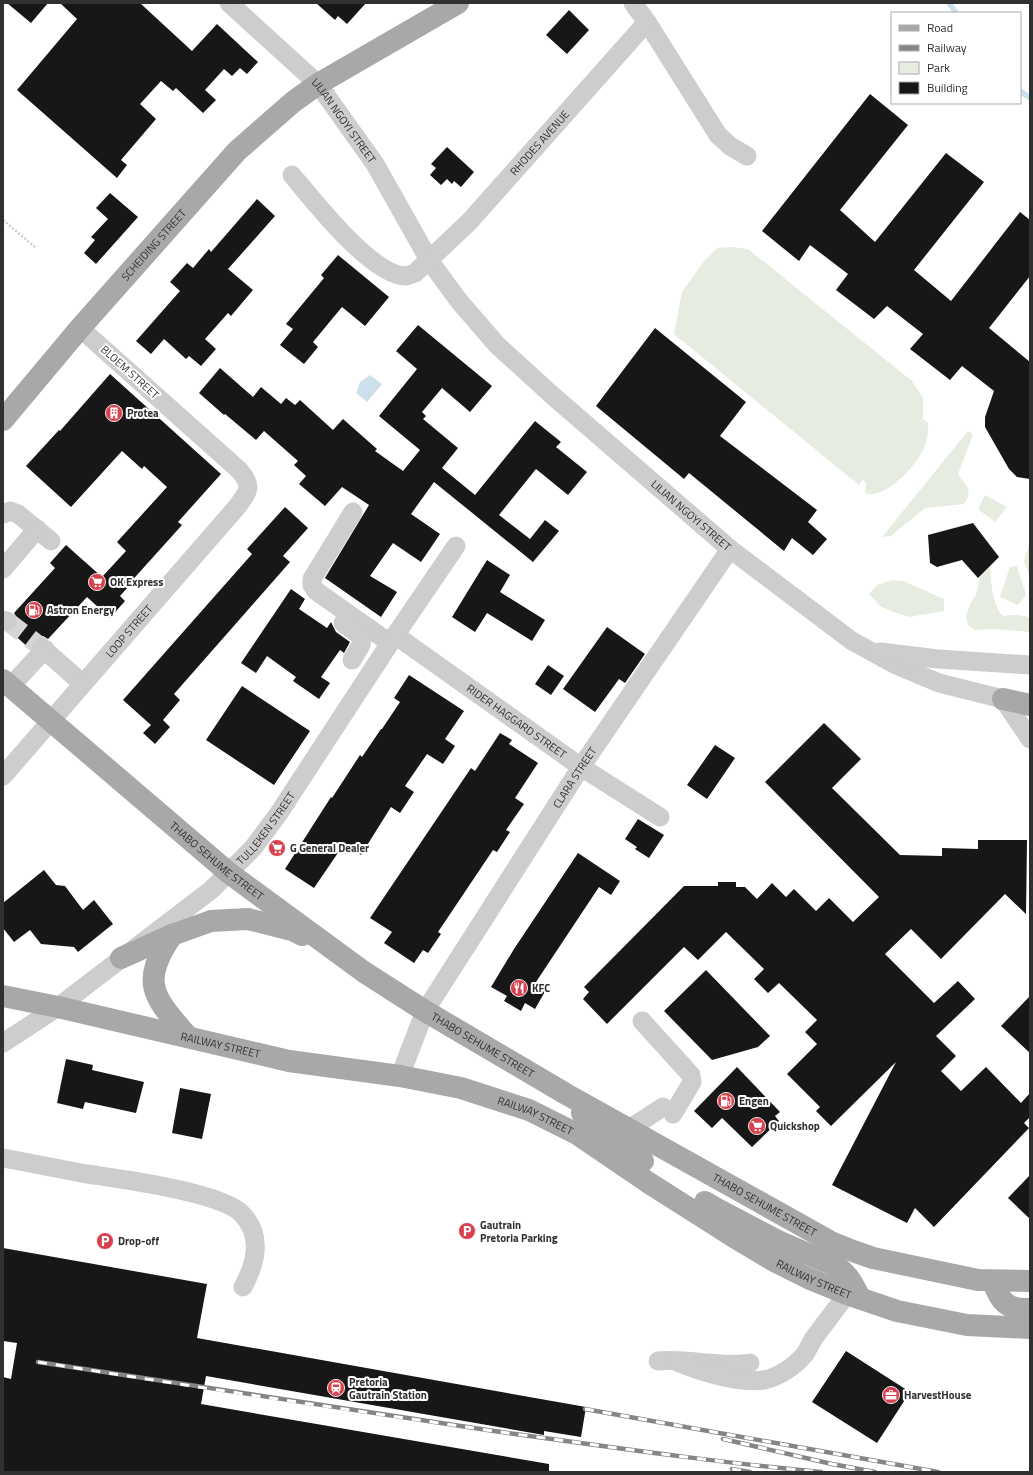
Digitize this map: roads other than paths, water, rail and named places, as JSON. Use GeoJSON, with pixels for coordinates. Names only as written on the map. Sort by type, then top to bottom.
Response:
{"type":"FeatureCollection","features":[{"type":"Feature","properties":{"kind":"main road","name":"SCHEIDING STREET"},"geometry":{"type":"LineString","coordinates":[[3,420],[80,328],[238,151],[293,102],[318,84],[458,3]]}},
{"type":"Feature","properties":{"kind":"main road","name":"THABO SEHUME STREET"},"geometry":{"type":"LineString","coordinates":[[7,684],[229,873],[364,972],[426,1011],[577,1100],[833,1243],[853,1251],[873,1258],[978,1280],[1030,1281]]}},
{"type":"Feature","properties":{"kind":"main road"},"geometry":{"type":"LineString","coordinates":[[1002,699],[1030,705]]}},
{"type":"Feature","properties":{"kind":"main road"},"geometry":{"type":"LineString","coordinates":[[121,958],[172,935],[211,921],[248,919],[292,930],[364,972]]}},
{"type":"Feature","properties":{"kind":"main road"},"geometry":{"type":"LineString","coordinates":[[172,935],[161,951],[155,968],[154,983],[156,996],[163,1007],[188,1037]]}},
{"type":"Feature","properties":{"kind":"main road","name":"RAILWAY STREET"},"geometry":{"type":"LineString","coordinates":[[3,996],[58,1007],[289,1061],[400,1076],[461,1088],[529,1110],[577,1134],[649,1183],[776,1262],[808,1278],[897,1311],[967,1325],[1030,1328]]}},
{"type":"Feature","properties":{"kind":"main road"},"geometry":{"type":"LineString","coordinates":[[577,1100],[579,1108],[584,1115],[604,1132],[658,1172],[717,1209],[778,1241],[818,1257],[843,1270],[849,1278],[854,1296]]}},
{"type":"Feature","properties":{"kind":"main road"},"geometry":{"type":"LineString","coordinates":[[993,1281],[997,1293],[1002,1301],[1021,1310],[1030,1309]]}},
{"type":"Feature","properties":{"kind":"street","name":"LILIAN NGOYI STREET"},"geometry":{"type":"LineString","coordinates":[[229,3],[318,84],[375,164],[429,260],[459,301],[497,345],[553,396],[730,549],[852,641],[894,664],[939,683],[1002,699]]}},
{"type":"Feature","properties":{"kind":"street"},"geometry":{"type":"LineString","coordinates":[[633,3],[647,22],[718,135],[730,146],[747,156]]}},
{"type":"Feature","properties":{"kind":"street","name":"RHODES AVENUE"},"geometry":{"type":"LineString","coordinates":[[429,260],[469,222],[647,22]]}},
{"type":"Feature","properties":{"kind":"street"},"geometry":{"type":"LineString","coordinates":[[292,175],[332,224],[380,266],[407,276],[414,273],[429,260]]}},
{"type":"Feature","properties":{"kind":"street","name":"BLOEM STREET"},"geometry":{"type":"LineString","coordinates":[[80,328],[239,470],[245,476],[248,483]]}},
{"type":"Feature","properties":{"kind":"street","name":"LOOP STREET"},"geometry":{"type":"LineString","coordinates":[[3,776],[82,683],[236,508],[245,496],[248,483]]}},
{"type":"Feature","properties":{"kind":"street"},"geometry":{"type":"LineString","coordinates":[[3,514],[10,511],[18,514],[51,541]]}},
{"type":"Feature","properties":{"kind":"street"},"geometry":{"type":"LineString","coordinates":[[353,512],[312,579],[312,585],[316,591],[389,645]]}},
{"type":"Feature","properties":{"kind":"street"},"geometry":{"type":"LineString","coordinates":[[3,569],[36,530]]}},
{"type":"Feature","properties":{"kind":"street","name":"TULLEKEN STREET"},"geometry":{"type":"LineString","coordinates":[[3,1043],[58,1007],[211,890],[254,848],[279,813],[456,546]]}},
{"type":"Feature","properties":{"kind":"street","name":"CLARA STREET"},"geometry":{"type":"LineString","coordinates":[[400,1076],[426,1011],[581,767],[730,549]]}},
{"type":"Feature","properties":{"kind":"street"},"geometry":{"type":"LineString","coordinates":[[311,601],[361,636],[363,641],[356,652],[389,645]]}},
{"type":"Feature","properties":{"kind":"street","name":"RIDER HAGGARD STREET"},"geometry":{"type":"LineString","coordinates":[[389,645],[660,817]]}},
{"type":"Feature","properties":{"kind":"street"},"geometry":{"type":"LineString","coordinates":[[7,684],[43,648],[82,683]]}},
{"type":"Feature","properties":{"kind":"street"},"geometry":{"type":"LineString","coordinates":[[869,651],[938,659],[1030,665]]}},
{"type":"Feature","properties":{"kind":"street"},"geometry":{"type":"LineString","coordinates":[[1002,699],[1030,739]]}},
{"type":"Feature","properties":{"kind":"street"},"geometry":{"type":"LineString","coordinates":[[629,1129],[668,1111],[692,1082],[691,1076],[642,1021]]}},
{"type":"Feature","properties":{"kind":"street"},"geometry":{"type":"LineString","coordinates":[[3,1158],[195,1194],[227,1204],[242,1213],[252,1226],[256,1245],[250,1274],[243,1287]]}},
{"type":"Feature","properties":{"kind":"street"},"geometry":{"type":"LineString","coordinates":[[750,1363],[735,1365],[666,1361],[700,1371],[737,1379],[764,1380],[780,1374],[792,1366],[804,1354],[815,1338],[854,1296]]}},
{"type":"Feature","properties":{"kind":"water"},"geometry":{"type":"Polygon","coordinates":[[[370,375],[382,384],[367,402],[356,393],[360,382],[370,375]]]}},
{"type":"Feature","properties":{"kind":"waterway"},"geometry":{"type":"LineString","coordinates":[[949,3],[955,12]]}},
{"type":"Feature","properties":{"kind":"waterway"},"geometry":{"type":"LineString","coordinates":[[1021,92],[1030,98]]}},
{"type":"Feature","properties":{"kind":"tunnel"},"geometry":{"type":"LineString","coordinates":[[7,621],[41,647]]}},
{"type":"Feature","properties":{"kind":"railway"},"geometry":{"type":"LineString","coordinates":[[38,1362],[494,1431],[698,1459],[821,1472]]}},
{"type":"Feature","properties":{"kind":"railway"},"geometry":{"type":"LineString","coordinates":[[585,1409],[938,1472]]}},
{"type":"Feature","properties":{"kind":"railway"},"geometry":{"type":"LineString","coordinates":[[723,1439],[832,1464],[875,1472]]}},
{"type":"Feature","properties":{"kind":"railway"},"geometry":{"type":"LineString","coordinates":[[732,1469],[750,1472]]}},
{"type":"Feature","properties":{"kind":"place","name":"Protea"},"geometry":{"type":"Point","coordinates":[114,413]}},
{"type":"Feature","properties":{"kind":"place","name":"OK Express"},"geometry":{"type":"Point","coordinates":[97,582]}},
{"type":"Feature","properties":{"kind":"place","name":"Astron Energy"},"geometry":{"type":"Point","coordinates":[34,610]}},
{"type":"Feature","properties":{"kind":"place","name":"G General Dealer"},"geometry":{"type":"Point","coordinates":[277,848]}},
{"type":"Feature","properties":{"kind":"place","name":"KFC"},"geometry":{"type":"Point","coordinates":[519,988]}},
{"type":"Feature","properties":{"kind":"place","name":"Engen"},"geometry":{"type":"Point","coordinates":[726,1101]}},
{"type":"Feature","properties":{"kind":"place","name":"Quickshop"},"geometry":{"type":"Point","coordinates":[757,1126]}},
{"type":"Feature","properties":{"kind":"place","name":"Gautrain Pretoria Parking"},"geometry":{"type":"Point","coordinates":[467,1231]}},
{"type":"Feature","properties":{"kind":"place","name":"Drop-off"},"geometry":{"type":"Point","coordinates":[105,1241]}},
{"type":"Feature","properties":{"kind":"place","name":"Pretoria Gautrain Station"},"geometry":{"type":"Point","coordinates":[336,1388]}},
{"type":"Feature","properties":{"kind":"place","name":"HarvestHouse"},"geometry":{"type":"Point","coordinates":[891,1395]}}]}
